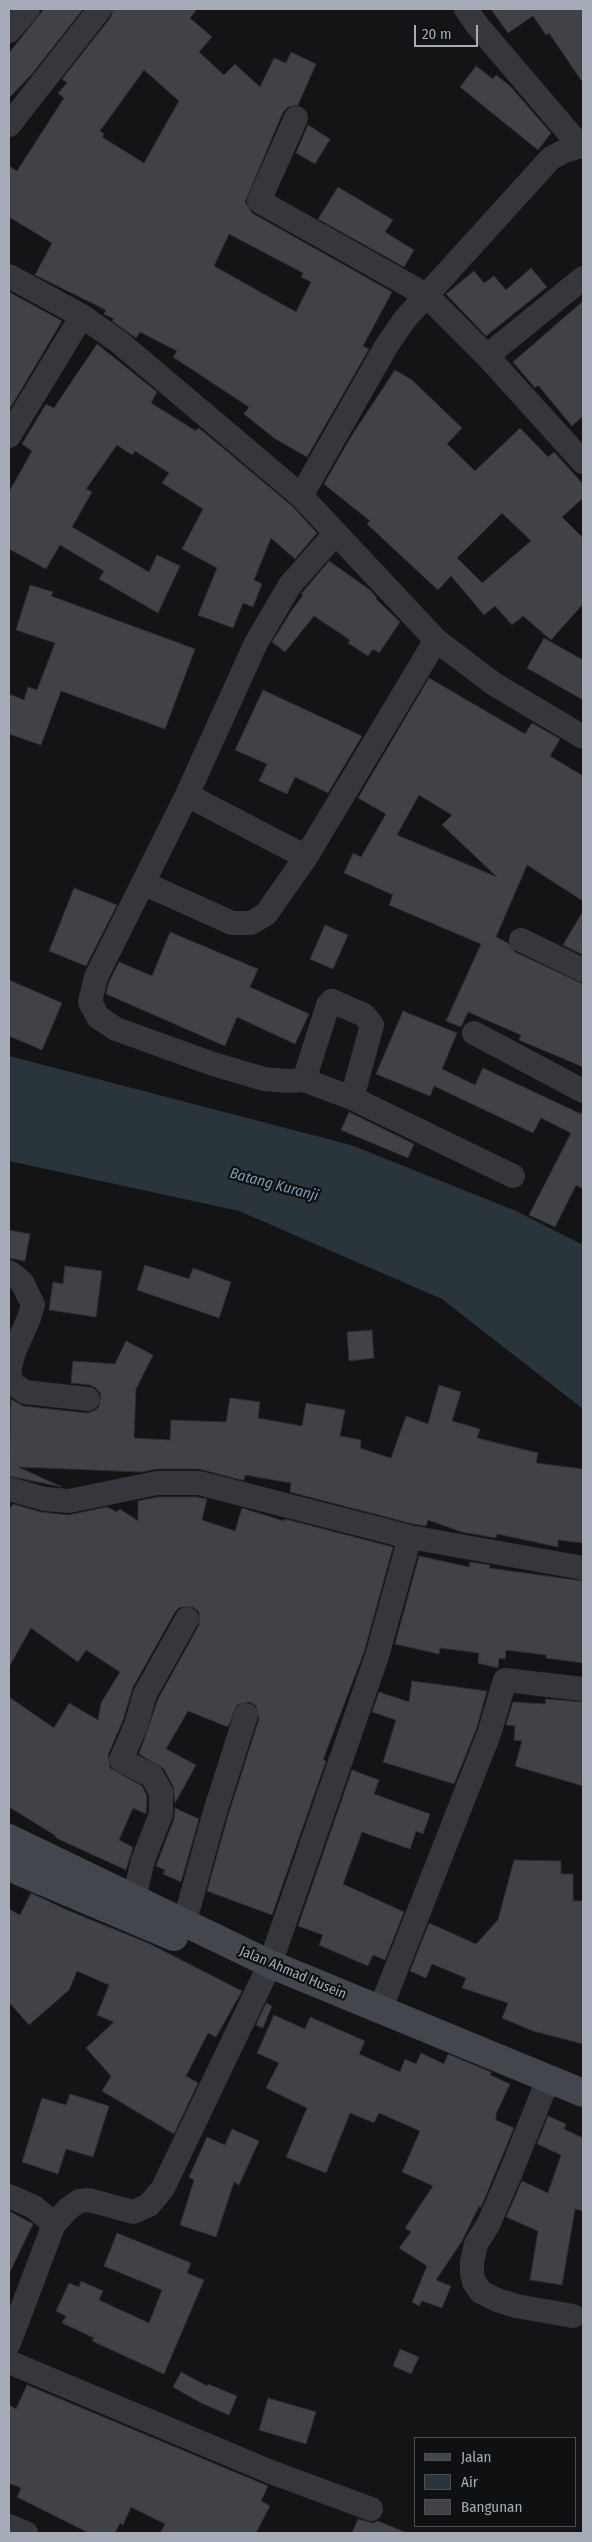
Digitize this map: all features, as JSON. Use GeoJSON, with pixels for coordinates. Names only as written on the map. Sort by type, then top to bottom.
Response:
{"type":"FeatureCollection","features":[{"type":"Feature","properties":{"kind":"main road","name":"Jalan Ahmad Husein"},"geometry":{"type":"LineString","coordinates":[[9,1838],[134,1898],[267,1969],[583,2109]]}},
{"type":"Feature","properties":{"kind":"main road","name":"Jalan Ahmad Husein"},"geometry":{"type":"LineString","coordinates":[[9,1867],[267,1969],[380,2010],[583,2093]]}},
{"type":"Feature","properties":{"kind":"street"},"geometry":{"type":"LineString","coordinates":[[9,31],[28,9]]}},
{"type":"Feature","properties":{"kind":"street"},"geometry":{"type":"LineString","coordinates":[[9,125],[100,9]]}},
{"type":"Feature","properties":{"kind":"street"},"geometry":{"type":"LineString","coordinates":[[301,496],[387,345],[426,295],[551,158],[581,147],[494,46],[466,9]]}},
{"type":"Feature","properties":{"kind":"street"},"geometry":{"type":"LineString","coordinates":[[296,118],[259,201],[426,295],[578,447]]}},
{"type":"Feature","properties":{"kind":"street"},"geometry":{"type":"LineString","coordinates":[[9,276],[82,316],[119,342],[301,496],[436,640],[494,684],[583,737]]}},
{"type":"Feature","properties":{"kind":"street"},"geometry":{"type":"LineString","coordinates":[[487,356],[583,278]]}},
{"type":"Feature","properties":{"kind":"street"},"geometry":{"type":"LineString","coordinates":[[9,436],[82,316]]}},
{"type":"Feature","properties":{"kind":"street"},"geometry":{"type":"LineString","coordinates":[[335,534],[290,585],[256,643],[187,795],[96,977],[90,1002],[98,1017],[116,1028],[264,1079],[304,1080],[352,1098],[513,1176]]}},
{"type":"Feature","properties":{"kind":"street"},"geometry":{"type":"LineString","coordinates":[[143,883],[232,923],[251,923],[266,914],[306,857],[436,640]]}},
{"type":"Feature","properties":{"kind":"street"},"geometry":{"type":"LineString","coordinates":[[187,795],[306,857]]}},
{"type":"Feature","properties":{"kind":"street"},"geometry":{"type":"LineString","coordinates":[[521,940],[583,970]]}},
{"type":"Feature","properties":{"kind":"street"},"geometry":{"type":"LineString","coordinates":[[304,1080],[328,1005],[332,1001],[364,1015],[372,1025],[352,1098]]}},
{"type":"Feature","properties":{"kind":"street"},"geometry":{"type":"LineString","coordinates":[[474,1034],[583,1090]]}},
{"type":"Feature","properties":{"kind":"street"},"geometry":{"type":"LineString","coordinates":[[9,1272],[22,1282],[33,1305],[14,1352],[9,1371],[12,1383],[25,1392],[88,1399]]}},
{"type":"Feature","properties":{"kind":"street"},"geometry":{"type":"LineString","coordinates":[[9,1489],[45,1499],[70,1501],[157,1484],[198,1483],[410,1537],[583,1568]]}},
{"type":"Feature","properties":{"kind":"street"},"geometry":{"type":"LineString","coordinates":[[9,2343],[54,2224],[68,2209],[79,2201],[89,2200],[127,2211],[140,2211],[149,2205],[164,2188],[267,1969],[371,1674],[410,1537]]}},
{"type":"Feature","properties":{"kind":"street"},"geometry":{"type":"LineString","coordinates":[[134,1898],[144,1860],[161,1814],[161,1792],[152,1776],[121,1760],[136,1725],[145,1694],[187,1619]]}},
{"type":"Feature","properties":{"kind":"street"},"geometry":{"type":"LineString","coordinates":[[380,2010],[489,1734],[505,1680],[583,1689]]}},
{"type":"Feature","properties":{"kind":"street"},"geometry":{"type":"LineString","coordinates":[[184,1924],[214,1815],[246,1715]]}},
{"type":"Feature","properties":{"kind":"street"},"geometry":{"type":"LineString","coordinates":[[543,2092],[488,2225],[476,2244],[472,2262],[472,2273],[474,2282],[481,2292],[497,2300],[516,2306],[573,2316]]}},
{"type":"Feature","properties":{"kind":"street"},"geometry":{"type":"LineString","coordinates":[[9,2196],[34,2207],[54,2224]]}},
{"type":"Feature","properties":{"kind":"street"},"geometry":{"type":"LineString","coordinates":[[9,2362],[272,2472],[371,2509]]}},
{"type":"Feature","properties":{"kind":"street"},"geometry":{"type":"LineString","coordinates":[[9,2526],[26,2533]]}},
{"type":"Feature","properties":{"kind":"water","name":"Batang Kuranji"},"geometry":{"type":"Polygon","coordinates":[[[9,1056],[351,1145],[516,1211],[583,1245],[583,1409],[442,1299],[239,1211],[9,1161],[9,1056]]]}},
{"type":"Feature","properties":{"kind":"building"},"geometry":{"type":"Polygon","coordinates":[[[44,9],[83,9],[32,74],[9,98],[9,53],[44,9]]]}},
{"type":"Feature","properties":{"kind":"building"},"geometry":{"type":"Polygon","coordinates":[[[113,9],[197,9],[190,18],[212,37],[199,52],[224,75],[235,64],[260,87],[274,58],[286,63],[291,52],[316,64],[298,105],[288,107],[283,112],[245,202],[252,213],[392,292],[363,346],[369,349],[307,457],[274,438],[244,414],[249,407],[173,357],[177,351],[140,332],[136,338],[112,321],[114,319],[104,314],[106,310],[35,275],[52,243],[9,217],[9,166],[17,171],[64,98],[58,93],[67,83],[62,79],[111,17],[113,9]],[[144,70],[100,131],[104,134],[102,137],[144,163],[179,101],[144,70]],[[229,234],[214,266],[296,312],[311,282],[301,277],[303,273],[229,234]]]}},
{"type":"Feature","properties":{"kind":"building"},"geometry":{"type":"Polygon","coordinates":[[[491,9],[583,9],[583,83],[549,33],[546,35],[533,16],[508,33],[491,9]]]}},
{"type":"Feature","properties":{"kind":"building"},"geometry":{"type":"Polygon","coordinates":[[[476,66],[493,79],[496,75],[510,86],[551,133],[538,150],[460,87],[476,66]]]}},
{"type":"Feature","properties":{"kind":"building"},"geometry":{"type":"Polygon","coordinates":[[[308,125],[330,139],[315,164],[296,153],[308,125]]]}},
{"type":"Feature","properties":{"kind":"building"},"geometry":{"type":"Polygon","coordinates":[[[338,187],[393,220],[385,232],[414,250],[404,267],[318,219],[338,187]]]}},
{"type":"Feature","properties":{"kind":"building"},"geometry":{"type":"Polygon","coordinates":[[[531,268],[547,287],[486,336],[446,294],[474,271],[484,283],[494,276],[506,290],[531,268]]]}},
{"type":"Feature","properties":{"kind":"building"},"geometry":{"type":"Polygon","coordinates":[[[9,292],[62,321],[9,410],[9,292]]]}},
{"type":"Feature","properties":{"kind":"building"},"geometry":{"type":"Polygon","coordinates":[[[583,301],[583,416],[572,426],[538,385],[535,388],[513,362],[583,301]]]}},
{"type":"Feature","properties":{"kind":"building"},"geometry":{"type":"Polygon","coordinates":[[[97,344],[157,392],[151,403],[196,431],[198,428],[205,433],[292,506],[317,533],[295,559],[271,538],[254,580],[262,584],[253,607],[243,603],[233,628],[198,615],[217,568],[182,549],[203,509],[162,483],[169,473],[135,451],[132,455],[117,445],[86,489],[92,492],[72,527],[149,572],[157,555],[180,566],[158,613],[99,579],[104,571],[60,545],[46,569],[9,549],[9,492],[32,451],[22,444],[46,404],[54,408],[97,344]]]}},
{"type":"Feature","properties":{"kind":"building"},"geometry":{"type":"Polygon","coordinates":[[[395,370],[412,380],[462,428],[447,444],[475,471],[520,428],[548,457],[554,452],[583,484],[583,498],[562,517],[583,538],[583,604],[551,640],[523,616],[512,625],[495,606],[484,615],[451,576],[438,590],[367,524],[370,521],[324,484],[352,435],[395,370]],[[502,513],[457,558],[482,583],[531,541],[502,513]]]}},
{"type":"Feature","properties":{"kind":"building"},"geometry":{"type":"Polygon","coordinates":[[[329,561],[370,590],[376,599],[400,622],[379,653],[373,649],[368,656],[348,643],[350,640],[314,616],[285,652],[272,642],[303,595],[301,594],[329,561]]]}},
{"type":"Feature","properties":{"kind":"building"},"geometry":{"type":"Polygon","coordinates":[[[30,585],[53,592],[51,596],[195,649],[165,729],[61,691],[41,745],[9,734],[9,694],[24,700],[28,687],[37,690],[55,643],[16,630],[30,585]]]}},
{"type":"Feature","properties":{"kind":"building"},"geometry":{"type":"Polygon","coordinates":[[[544,638],[583,660],[583,700],[527,668],[544,638]]]}},
{"type":"Feature","properties":{"kind":"building"},"geometry":{"type":"Polygon","coordinates":[[[429,678],[525,734],[532,723],[560,739],[550,756],[583,776],[583,901],[527,865],[496,937],[508,943],[515,952],[583,984],[583,1067],[519,1040],[521,1035],[468,1012],[461,1027],[446,1021],[481,944],[389,905],[393,895],[344,873],[353,853],[361,857],[386,814],[358,798],[429,678]],[[419,795],[397,835],[497,877],[442,825],[452,815],[419,795]]]}},
{"type":"Feature","properties":{"kind":"building"},"geometry":{"type":"Polygon","coordinates":[[[263,690],[362,736],[328,793],[295,777],[287,794],[259,781],[267,764],[235,750],[263,690]]]}},
{"type":"Feature","properties":{"kind":"building"},"geometry":{"type":"Polygon","coordinates":[[[74,888],[117,905],[86,966],[49,951],[74,888]]]}},
{"type":"Feature","properties":{"kind":"building"},"geometry":{"type":"Polygon","coordinates":[[[583,911],[583,955],[563,945],[583,911]]]}},
{"type":"Feature","properties":{"kind":"building"},"geometry":{"type":"Polygon","coordinates":[[[325,925],[348,935],[333,969],[310,959],[325,925]]]}},
{"type":"Feature","properties":{"kind":"building"},"geometry":{"type":"Polygon","coordinates":[[[170,932],[258,969],[250,987],[309,1014],[295,1044],[237,1017],[225,1046],[106,994],[109,982],[119,962],[152,976],[170,932]]]}},
{"type":"Feature","properties":{"kind":"building"},"geometry":{"type":"Polygon","coordinates":[[[9,980],[62,1003],[42,1050],[9,1036],[9,980]]]}},
{"type":"Feature","properties":{"kind":"building"},"geometry":{"type":"Polygon","coordinates":[[[403,1011],[457,1033],[442,1069],[475,1085],[483,1068],[581,1114],[583,1109],[583,1189],[576,1185],[555,1227],[529,1215],[571,1133],[541,1118],[533,1133],[434,1086],[430,1096],[376,1074],[403,1011]]]}},
{"type":"Feature","properties":{"kind":"building"},"geometry":{"type":"Polygon","coordinates":[[[349,1112],[414,1144],[408,1158],[341,1130],[349,1112]]]}},
{"type":"Feature","properties":{"kind":"building"},"geometry":{"type":"Polygon","coordinates":[[[9,1230],[30,1234],[25,1261],[9,1258],[9,1230]]]}},
{"type":"Feature","properties":{"kind":"building"},"geometry":{"type":"Polygon","coordinates":[[[145,1265],[189,1279],[193,1268],[231,1282],[219,1318],[137,1290],[145,1265]]]}},
{"type":"Feature","properties":{"kind":"building"},"geometry":{"type":"Polygon","coordinates":[[[65,1266],[102,1271],[96,1317],[49,1310],[53,1282],[63,1284],[65,1266]]]}},
{"type":"Feature","properties":{"kind":"building"},"geometry":{"type":"Polygon","coordinates":[[[372,1330],[374,1358],[349,1361],[347,1332],[372,1330]]]}},
{"type":"Feature","properties":{"kind":"building"},"geometry":{"type":"Polygon","coordinates":[[[126,1341],[153,1355],[136,1389],[134,1438],[170,1440],[171,1420],[226,1422],[230,1398],[260,1402],[258,1418],[302,1426],[306,1403],[345,1410],[340,1436],[361,1440],[360,1448],[391,1458],[406,1416],[428,1424],[439,1385],[461,1392],[452,1421],[480,1429],[477,1438],[538,1453],[536,1463],[583,1469],[583,1543],[558,1540],[558,1547],[497,1534],[496,1538],[462,1532],[428,1520],[426,1526],[413,1524],[290,1492],[291,1483],[245,1475],[244,1480],[241,1480],[199,1469],[157,1469],[141,1472],[18,1467],[62,1487],[9,1476],[11,1399],[23,1406],[86,1413],[94,1411],[99,1407],[101,1394],[90,1385],[71,1383],[73,1361],[115,1364],[126,1341]]]}},
{"type":"Feature","properties":{"kind":"building"},"geometry":{"type":"Polygon","coordinates":[[[158,1497],[197,1497],[207,1499],[202,1520],[235,1531],[242,1508],[284,1521],[285,1519],[393,1547],[364,1652],[323,1760],[326,1761],[272,1915],[207,1891],[227,1819],[259,1719],[256,1706],[250,1702],[237,1705],[228,1727],[188,1711],[166,1749],[196,1765],[175,1803],[173,1786],[164,1769],[139,1754],[158,1699],[199,1625],[199,1612],[193,1607],[180,1607],[175,1612],[133,1687],[123,1720],[108,1755],[110,1768],[142,1786],[147,1796],[146,1814],[133,1808],[119,1840],[133,1847],[126,1870],[56,1838],[56,1836],[9,1807],[9,1697],[54,1728],[69,1703],[98,1720],[101,1703],[120,1672],[86,1650],[78,1662],[31,1628],[9,1667],[9,1510],[13,1504],[41,1512],[68,1515],[107,1507],[117,1512],[120,1509],[138,1521],[138,1501],[158,1497]]]}},
{"type":"Feature","properties":{"kind":"building"},"geometry":{"type":"Polygon","coordinates":[[[419,1556],[469,1567],[470,1562],[490,1565],[489,1568],[583,1581],[583,1663],[546,1658],[546,1655],[506,1650],[505,1659],[499,1658],[498,1668],[478,1663],[479,1653],[440,1648],[439,1654],[395,1644],[419,1556]]]}},
{"type":"Feature","properties":{"kind":"building"},"geometry":{"type":"Polygon","coordinates":[[[412,1681],[487,1691],[476,1730],[454,1784],[383,1762],[396,1720],[372,1712],[379,1692],[409,1702],[412,1681]]]}},
{"type":"Feature","properties":{"kind":"building"},"geometry":{"type":"Polygon","coordinates":[[[546,1699],[583,1702],[583,1786],[515,1766],[522,1741],[514,1740],[515,1726],[506,1725],[513,1702],[545,1704],[546,1699]]]}},
{"type":"Feature","properties":{"kind":"building"},"geometry":{"type":"Polygon","coordinates":[[[352,1770],[379,1780],[374,1794],[430,1814],[423,1834],[416,1831],[410,1849],[362,1832],[343,1884],[404,1912],[385,1960],[373,1955],[368,1966],[319,1945],[323,1935],[298,1926],[352,1770]]]}},
{"type":"Feature","properties":{"kind":"building"},"geometry":{"type":"Polygon","coordinates":[[[175,1808],[199,1819],[181,1882],[163,1874],[165,1870],[156,1866],[174,1819],[175,1808]]]}},
{"type":"Feature","properties":{"kind":"building"},"geometry":{"type":"Polygon","coordinates":[[[514,1860],[561,1861],[561,1874],[573,1874],[573,1901],[583,1901],[583,2044],[533,2031],[502,2018],[508,2003],[462,1988],[466,1978],[432,1964],[426,1978],[410,1971],[429,1923],[476,1944],[498,1920],[514,1860]]]}},
{"type":"Feature","properties":{"kind":"building"},"geometry":{"type":"Polygon","coordinates":[[[31,1893],[148,1943],[242,1991],[216,2037],[208,2033],[186,2076],[198,2083],[174,2134],[102,2091],[111,2076],[86,2048],[114,2022],[97,2015],[109,1985],[77,1971],[69,1990],[29,2025],[9,2002],[9,1909],[20,1915],[31,1893]]]}},
{"type":"Feature","properties":{"kind":"building"},"geometry":{"type":"Polygon","coordinates":[[[266,2003],[272,2006],[263,2028],[256,2025],[266,2003]]]}},
{"type":"Feature","properties":{"kind":"building"},"geometry":{"type":"Polygon","coordinates":[[[274,2015],[305,2029],[310,2017],[365,2041],[359,2054],[400,2072],[405,2059],[416,2064],[421,2053],[444,2064],[448,2054],[491,2072],[490,2075],[510,2084],[496,2114],[496,2120],[514,2128],[481,2207],[479,2206],[462,2241],[436,2280],[451,2286],[442,2308],[422,2301],[419,2306],[412,2302],[427,2266],[399,2248],[411,2232],[405,2228],[433,2186],[402,2172],[420,2131],[379,2113],[374,2123],[350,2113],[326,2173],[286,2157],[307,2108],[266,2088],[279,2063],[257,2053],[274,2015]]]}},
{"type":"Feature","properties":{"kind":"building"},"geometry":{"type":"Polygon","coordinates":[[[70,2094],[109,2106],[93,2157],[66,2149],[58,2174],[22,2162],[42,2098],[66,2105],[70,2094]]]}},
{"type":"Feature","properties":{"kind":"building"},"geometry":{"type":"Polygon","coordinates":[[[548,2116],[566,2124],[564,2129],[583,2138],[583,2211],[575,2209],[562,2285],[530,2280],[538,2231],[506,2217],[522,2181],[548,2193],[561,2155],[537,2144],[548,2116]]]}},
{"type":"Feature","properties":{"kind":"building"},"geometry":{"type":"Polygon","coordinates":[[[232,2129],[259,2141],[239,2185],[234,2182],[216,2237],[180,2225],[194,2180],[189,2177],[207,2137],[225,2145],[232,2129]]]}},
{"type":"Feature","properties":{"kind":"building"},"geometry":{"type":"Polygon","coordinates":[[[9,2211],[33,2224],[9,2274],[9,2211]]]}},
{"type":"Feature","properties":{"kind":"building"},"geometry":{"type":"Polygon","coordinates":[[[117,2233],[191,2263],[187,2273],[204,2280],[164,2374],[92,2341],[94,2338],[62,2323],[66,2316],[56,2311],[69,2283],[79,2287],[81,2281],[103,2291],[99,2300],[149,2323],[162,2290],[104,2266],[117,2233]]]}},
{"type":"Feature","properties":{"kind":"building"},"geometry":{"type":"Polygon","coordinates":[[[400,2349],[419,2357],[411,2374],[393,2366],[400,2349]]]}},
{"type":"Feature","properties":{"kind":"building"},"geometry":{"type":"Polygon","coordinates":[[[181,2372],[207,2386],[208,2384],[237,2396],[229,2415],[201,2403],[173,2387],[181,2372]]]}},
{"type":"Feature","properties":{"kind":"building"},"geometry":{"type":"Polygon","coordinates":[[[27,2385],[268,2486],[261,2501],[270,2506],[256,2533],[160,2533],[165,2524],[131,2507],[123,2525],[120,2523],[115,2533],[89,2533],[17,2497],[21,2488],[9,2483],[9,2405],[16,2409],[27,2385]]]}},
{"type":"Feature","properties":{"kind":"building"},"geometry":{"type":"Polygon","coordinates":[[[268,2398],[316,2412],[306,2444],[259,2430],[268,2398]]]}},
{"type":"Feature","properties":{"kind":"building"},"geometry":{"type":"Polygon","coordinates":[[[358,2519],[373,2523],[378,2521],[407,2533],[352,2533],[358,2519]]]}}]}
